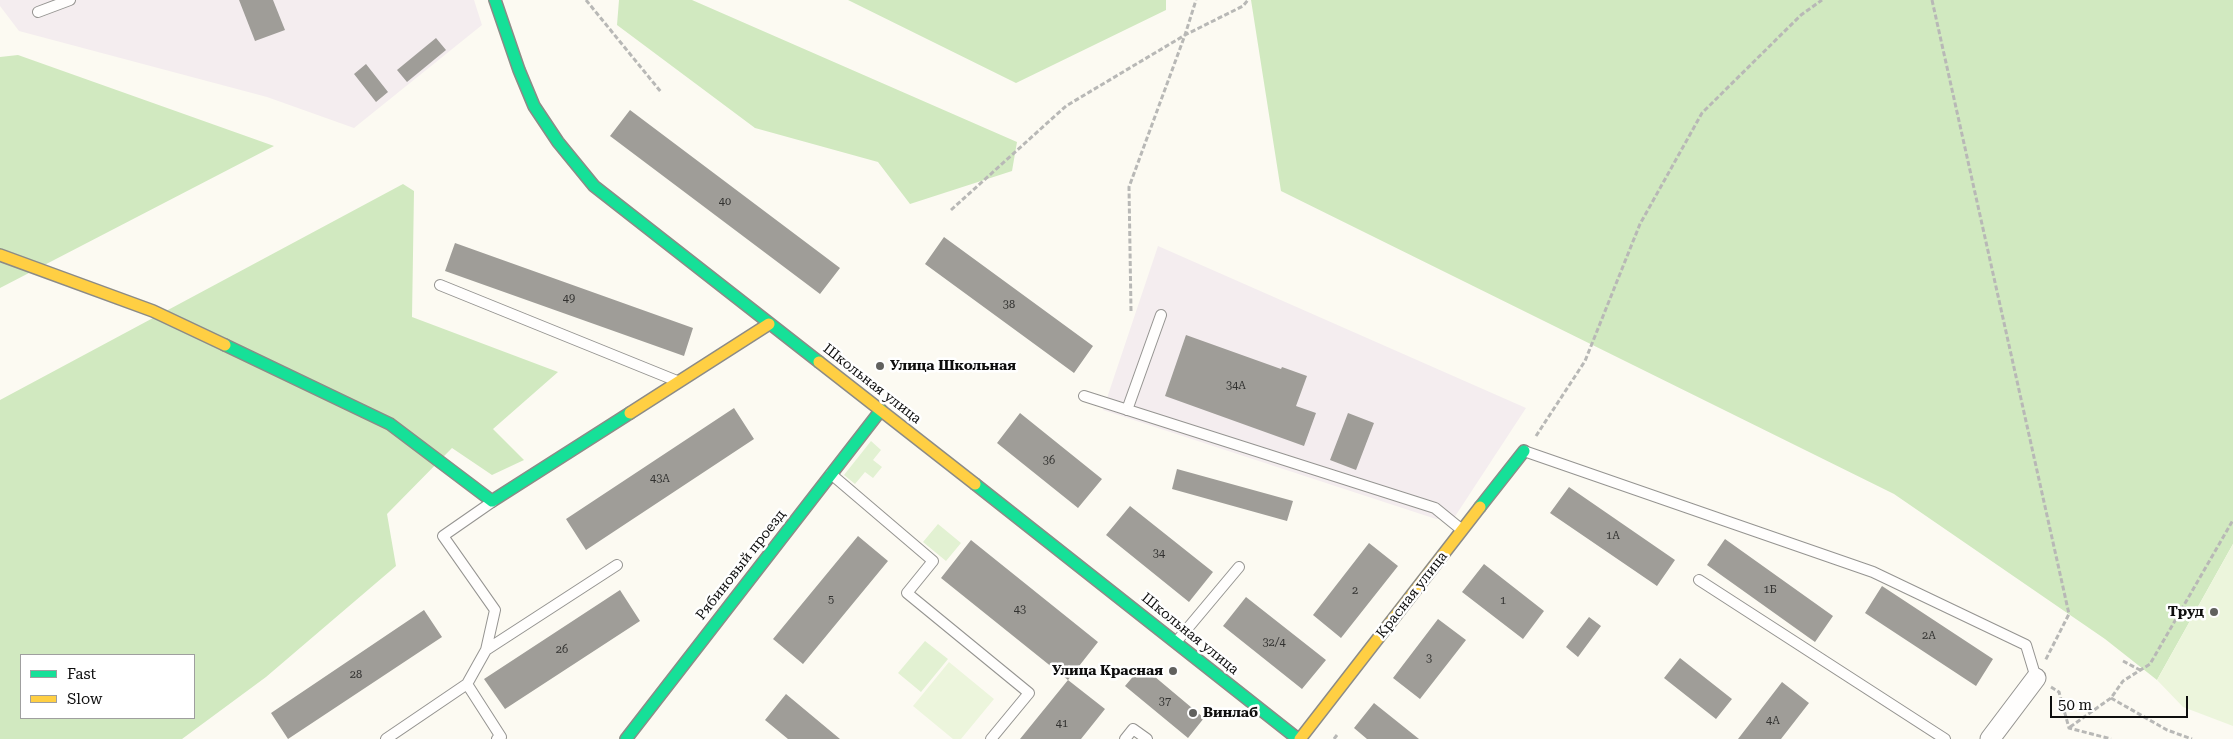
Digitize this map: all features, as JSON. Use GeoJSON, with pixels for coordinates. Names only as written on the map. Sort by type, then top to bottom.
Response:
{"type":"FeatureCollection","features":[{"type":"Feature","properties":{"kind":"street","name":"Школьная улица"},"geometry":{"type":"LineString","coordinates":[[495,0],[528,94],[569,158],[594,186],[1176,642],[1292,737]]}},
{"type":"Feature","properties":{"kind":"street"},"geometry":{"type":"LineString","coordinates":[[0,255],[153,311],[390,424],[492,501],[769,324]]}},
{"type":"Feature","properties":{"kind":"street","name":"Рябиновый проезд"},"geometry":{"type":"LineString","coordinates":[[626,739],[880,410]]}},
{"type":"Feature","properties":{"kind":"street","name":"Красная улица"},"geometry":{"type":"LineString","coordinates":[[1292,737],[1462,530],[1524,451]]}},
{"type":"Feature","properties":{"kind":"street"},"geometry":{"type":"LineString","coordinates":[[1990,739],[2036,678]]}},
{"type":"Feature","properties":{"kind":"lane"},"geometry":{"type":"LineString","coordinates":[[38,12],[70,0]]}},
{"type":"Feature","properties":{"kind":"lane"},"geometry":{"type":"LineString","coordinates":[[440,285],[680,382]]}},
{"type":"Feature","properties":{"kind":"lane"},"geometry":{"type":"LineString","coordinates":[[1127,410],[1161,315]]}},
{"type":"Feature","properties":{"kind":"lane"},"geometry":{"type":"LineString","coordinates":[[1084,396],[1435,508],[1462,530]]}},
{"type":"Feature","properties":{"kind":"lane"},"geometry":{"type":"LineString","coordinates":[[1524,451],[1873,572],[2026,645],[2036,678]]}},
{"type":"Feature","properties":{"kind":"lane"},"geometry":{"type":"LineString","coordinates":[[830,474],[933,561],[907,593],[1029,692],[991,739]]}},
{"type":"Feature","properties":{"kind":"lane"},"geometry":{"type":"LineString","coordinates":[[386,739],[466,684],[486,650],[495,610],[443,536],[492,501]]}},
{"type":"Feature","properties":{"kind":"lane"},"geometry":{"type":"LineString","coordinates":[[486,650],[617,566]]}},
{"type":"Feature","properties":{"kind":"lane"},"geometry":{"type":"LineString","coordinates":[[1176,642],[1239,566]]}},
{"type":"Feature","properties":{"kind":"lane"},"geometry":{"type":"LineString","coordinates":[[1699,580],[1945,739]]}},
{"type":"Feature","properties":{"kind":"lane"},"geometry":{"type":"LineString","coordinates":[[466,684],[500,737],[497,739]]}},
{"type":"Feature","properties":{"kind":"lane"},"geometry":{"type":"LineString","coordinates":[[1125,739],[1133,729],[1147,739]]}},
{"type":"Feature","properties":{"kind":"path"},"geometry":{"type":"LineString","coordinates":[[586,0],[661,92]]}},
{"type":"Feature","properties":{"kind":"path"},"geometry":{"type":"LineString","coordinates":[[1130,311],[1129,187],[1196,0]]}},
{"type":"Feature","properties":{"kind":"path"},"geometry":{"type":"LineString","coordinates":[[951,210],[1066,106],[1185,35],[1243,6],[1248,0]]}},
{"type":"Feature","properties":{"kind":"path"},"geometry":{"type":"LineString","coordinates":[[1549,419],[1585,361],[1640,224],[1702,113],[1801,15],[1822,0]]}},
{"type":"Feature","properties":{"kind":"path"},"geometry":{"type":"LineString","coordinates":[[1932,0],[2069,614],[2036,678],[2059,692],[2069,728]]}},
{"type":"Feature","properties":{"kind":"path"},"geometry":{"type":"LineString","coordinates":[[2069,728],[2111,698],[2123,681],[2150,664],[2233,520]]}},
{"type":"Feature","properties":{"kind":"path"},"geometry":{"type":"LineString","coordinates":[[2122,661],[2140,670]]}},
{"type":"Feature","properties":{"kind":"path"},"geometry":{"type":"LineString","coordinates":[[2111,698],[2167,730],[2192,739]]}},
{"type":"Feature","properties":{"kind":"path"},"geometry":{"type":"LineString","coordinates":[[2069,728],[2111,739]]}},
{"type":"Feature","properties":{"kind":"path"},"geometry":{"type":"LineString","coordinates":[[1334,739],[1337,735]]}},
{"type":"Feature","properties":{"kind":"shaded area"},"geometry":{"type":"Polygon","coordinates":[[[0,0],[474,0],[482,25],[354,128],[267,97],[19,31],[0,6],[0,0]]]}},
{"type":"Feature","properties":{"kind":"shaded area"},"geometry":{"type":"Polygon","coordinates":[[[1158,246],[1526,408],[1454,518],[1436,519],[1103,410],[1158,246]]]}},
{"type":"Feature","properties":{"kind":"green space"},"geometry":{"type":"Polygon","coordinates":[[[619,0],[692,0],[1017,142],[1012,171],[910,204],[878,162],[755,128],[617,25],[619,0]]]}},
{"type":"Feature","properties":{"kind":"green space"},"geometry":{"type":"Polygon","coordinates":[[[848,0],[1166,0],[1166,10],[1016,83],[848,0]]]}},
{"type":"Feature","properties":{"kind":"green space"},"geometry":{"type":"Polygon","coordinates":[[[1251,0],[2233,0],[2233,544],[2157,680],[2105,639],[1894,494],[1281,191],[1251,0]]]}},
{"type":"Feature","properties":{"kind":"green space"},"geometry":{"type":"Polygon","coordinates":[[[18,55],[274,146],[0,288],[0,57],[18,55]]]}},
{"type":"Feature","properties":{"kind":"green space"},"geometry":{"type":"Polygon","coordinates":[[[403,184],[414,191],[412,317],[558,372],[493,429],[524,460],[492,475],[452,448],[387,514],[396,566],[266,677],[182,739],[0,739],[0,400],[403,184]]]}},
{"type":"Feature","properties":{"kind":"green space"},"geometry":{"type":"Polygon","coordinates":[[[871,441],[881,450],[873,460],[882,467],[873,478],[865,472],[855,484],[844,475],[871,441]]]}},
{"type":"Feature","properties":{"kind":"green space"},"geometry":{"type":"Polygon","coordinates":[[[938,524],[961,543],[946,561],[923,542],[938,524]]]}},
{"type":"Feature","properties":{"kind":"green space","name":"Труд"},"geometry":{"type":"Polygon","coordinates":[[[2233,544],[2233,726],[2183,707],[2157,680],[2233,544]]]}},
{"type":"Feature","properties":{"kind":"green space"},"geometry":{"type":"Polygon","coordinates":[[[925,641],[948,659],[921,692],[898,673],[925,641]]]}},
{"type":"Feature","properties":{"kind":"green space"},"geometry":{"type":"Polygon","coordinates":[[[949,662],[994,699],[961,739],[953,739],[913,706],[949,662]]]}},
{"type":"Feature","properties":{"kind":"building"},"geometry":{"type":"Polygon","coordinates":[[[239,0],[273,0],[285,30],[255,41],[239,0]]]}},
{"type":"Feature","properties":{"kind":"building"},"geometry":{"type":"Polygon","coordinates":[[[436,38],[446,50],[407,82],[397,70],[436,38]]]}},
{"type":"Feature","properties":{"kind":"building"},"geometry":{"type":"Polygon","coordinates":[[[366,64],[388,92],[376,102],[354,74],[366,64]]]}},
{"type":"Feature","properties":{"kind":"building"},"geometry":{"type":"Polygon","coordinates":[[[630,110],[840,268],[820,294],[610,136],[630,110]]]}},
{"type":"Feature","properties":{"kind":"building"},"geometry":{"type":"Polygon","coordinates":[[[944,237],[1093,346],[1074,373],[925,264],[944,237]]]}},
{"type":"Feature","properties":{"kind":"building"},"geometry":{"type":"Polygon","coordinates":[[[455,243],[693,328],[684,356],[445,271],[455,243]]]}},
{"type":"Feature","properties":{"kind":"building"},"geometry":{"type":"Polygon","coordinates":[[[1186,335],[1281,369],[1282,367],[1307,376],[1296,406],[1316,413],[1304,446],[1165,396],[1186,335]]]}},
{"type":"Feature","properties":{"kind":"building"},"geometry":{"type":"Polygon","coordinates":[[[734,408],[754,439],[586,550],[566,519],[734,408]]]}},
{"type":"Feature","properties":{"kind":"building"},"geometry":{"type":"Polygon","coordinates":[[[1020,413],[1102,479],[1078,508],[997,443],[1020,413]]]}},
{"type":"Feature","properties":{"kind":"building"},"geometry":{"type":"Polygon","coordinates":[[[1348,413],[1374,423],[1356,470],[1330,460],[1348,413]]]}},
{"type":"Feature","properties":{"kind":"building"},"geometry":{"type":"Polygon","coordinates":[[[1177,469],[1293,501],[1287,521],[1172,489],[1177,469]]]}},
{"type":"Feature","properties":{"kind":"building"},"geometry":{"type":"Polygon","coordinates":[[[1569,487],[1675,560],[1657,586],[1550,513],[1569,487]]]}},
{"type":"Feature","properties":{"kind":"building"},"geometry":{"type":"Polygon","coordinates":[[[1130,506],[1213,572],[1189,602],[1106,535],[1130,506]]]}},
{"type":"Feature","properties":{"kind":"building"},"geometry":{"type":"Polygon","coordinates":[[[858,536],[888,561],[803,664],[773,639],[858,536]]]}},
{"type":"Feature","properties":{"kind":"building"},"geometry":{"type":"Polygon","coordinates":[[[1725,539],[1833,616],[1815,642],[1707,565],[1725,539]]]}},
{"type":"Feature","properties":{"kind":"building"},"geometry":{"type":"Polygon","coordinates":[[[971,540],[1098,642],[1068,680],[941,578],[971,540]]]}},
{"type":"Feature","properties":{"kind":"building"},"geometry":{"type":"Polygon","coordinates":[[[1369,543],[1398,566],[1341,638],[1313,615],[1369,543]]]}},
{"type":"Feature","properties":{"kind":"building"},"geometry":{"type":"Polygon","coordinates":[[[1484,564],[1544,611],[1523,639],[1462,592],[1484,564]]]}},
{"type":"Feature","properties":{"kind":"building"},"geometry":{"type":"Polygon","coordinates":[[[1882,586],[1993,659],[1976,686],[1865,613],[1882,586]]]}},
{"type":"Feature","properties":{"kind":"building"},"geometry":{"type":"Polygon","coordinates":[[[620,590],[640,621],[505,709],[484,679],[620,590]]]}},
{"type":"Feature","properties":{"kind":"building"},"geometry":{"type":"Polygon","coordinates":[[[1246,597],[1326,660],[1302,689],[1223,626],[1246,597]]]}},
{"type":"Feature","properties":{"kind":"building"},"geometry":{"type":"Polygon","coordinates":[[[424,610],[442,637],[288,739],[271,713],[424,610]]]}},
{"type":"Feature","properties":{"kind":"building"},"geometry":{"type":"Polygon","coordinates":[[[1589,617],[1601,626],[1578,657],[1566,647],[1589,617]]]}},
{"type":"Feature","properties":{"kind":"building"},"geometry":{"type":"Polygon","coordinates":[[[1438,619],[1466,640],[1420,699],[1393,678],[1438,619]]]}},
{"type":"Feature","properties":{"kind":"building"},"geometry":{"type":"Polygon","coordinates":[[[1680,658],[1732,699],[1716,719],[1664,678],[1680,658]]]}},
{"type":"Feature","properties":{"kind":"building"},"geometry":{"type":"Polygon","coordinates":[[[1142,666],[1204,718],[1188,738],[1125,686],[1142,666]]]}},
{"type":"Feature","properties":{"kind":"building"},"geometry":{"type":"Polygon","coordinates":[[[1068,680],[1105,709],[1081,739],[1020,739],[1068,680]]]}},
{"type":"Feature","properties":{"kind":"building"},"geometry":{"type":"Polygon","coordinates":[[[1782,682],[1809,703],[1781,739],[1738,739],[1782,682]]]}},
{"type":"Feature","properties":{"kind":"building"},"geometry":{"type":"Polygon","coordinates":[[[786,694],[840,739],[788,739],[765,720],[786,694]]]}},
{"type":"Feature","properties":{"kind":"building"},"geometry":{"type":"Polygon","coordinates":[[[1374,703],[1419,739],[1367,739],[1354,728],[1374,703]]]}},
{"type":"Feature","properties":{"kind":"traffic: fast"},"geometry":{"type":"LineString","coordinates":[[495,0],[519,70],[534,106],[558,142],[594,186],[819,362]]}},
{"type":"Feature","properties":{"kind":"traffic: fast"},"geometry":{"type":"LineString","coordinates":[[225,345],[390,424],[492,501],[630,413]]}},
{"type":"Feature","properties":{"kind":"traffic: fast"},"geometry":{"type":"LineString","coordinates":[[626,739],[881,410]]}},
{"type":"Feature","properties":{"kind":"traffic: fast"},"geometry":{"type":"LineString","coordinates":[[1480,507],[1524,451]]}},
{"type":"Feature","properties":{"kind":"traffic: fast"},"geometry":{"type":"LineString","coordinates":[[975,484],[1298,739]]}},
{"type":"Feature","properties":{"kind":"traffic: slow"},"geometry":{"type":"LineString","coordinates":[[0,255],[153,311],[225,345]]}},
{"type":"Feature","properties":{"kind":"traffic: slow"},"geometry":{"type":"LineString","coordinates":[[630,413],[769,324]]}},
{"type":"Feature","properties":{"kind":"traffic: slow"},"geometry":{"type":"LineString","coordinates":[[819,362],[975,484]]}},
{"type":"Feature","properties":{"kind":"traffic: slow"},"geometry":{"type":"LineString","coordinates":[[1300,739],[1480,507]]}},
{"type":"Feature","properties":{"kind":"place","name":"Улица Школьная"},"geometry":{"type":"Point","coordinates":[880,366]}},
{"type":"Feature","properties":{"kind":"place","name":"Труд"},"geometry":{"type":"Point","coordinates":[2214,612]}},
{"type":"Feature","properties":{"kind":"place","name":"Улица Красная"},"geometry":{"type":"Point","coordinates":[1173,671]}},
{"type":"Feature","properties":{"kind":"place","name":"Винлаб"},"geometry":{"type":"Point","coordinates":[1193,713]}}]}
